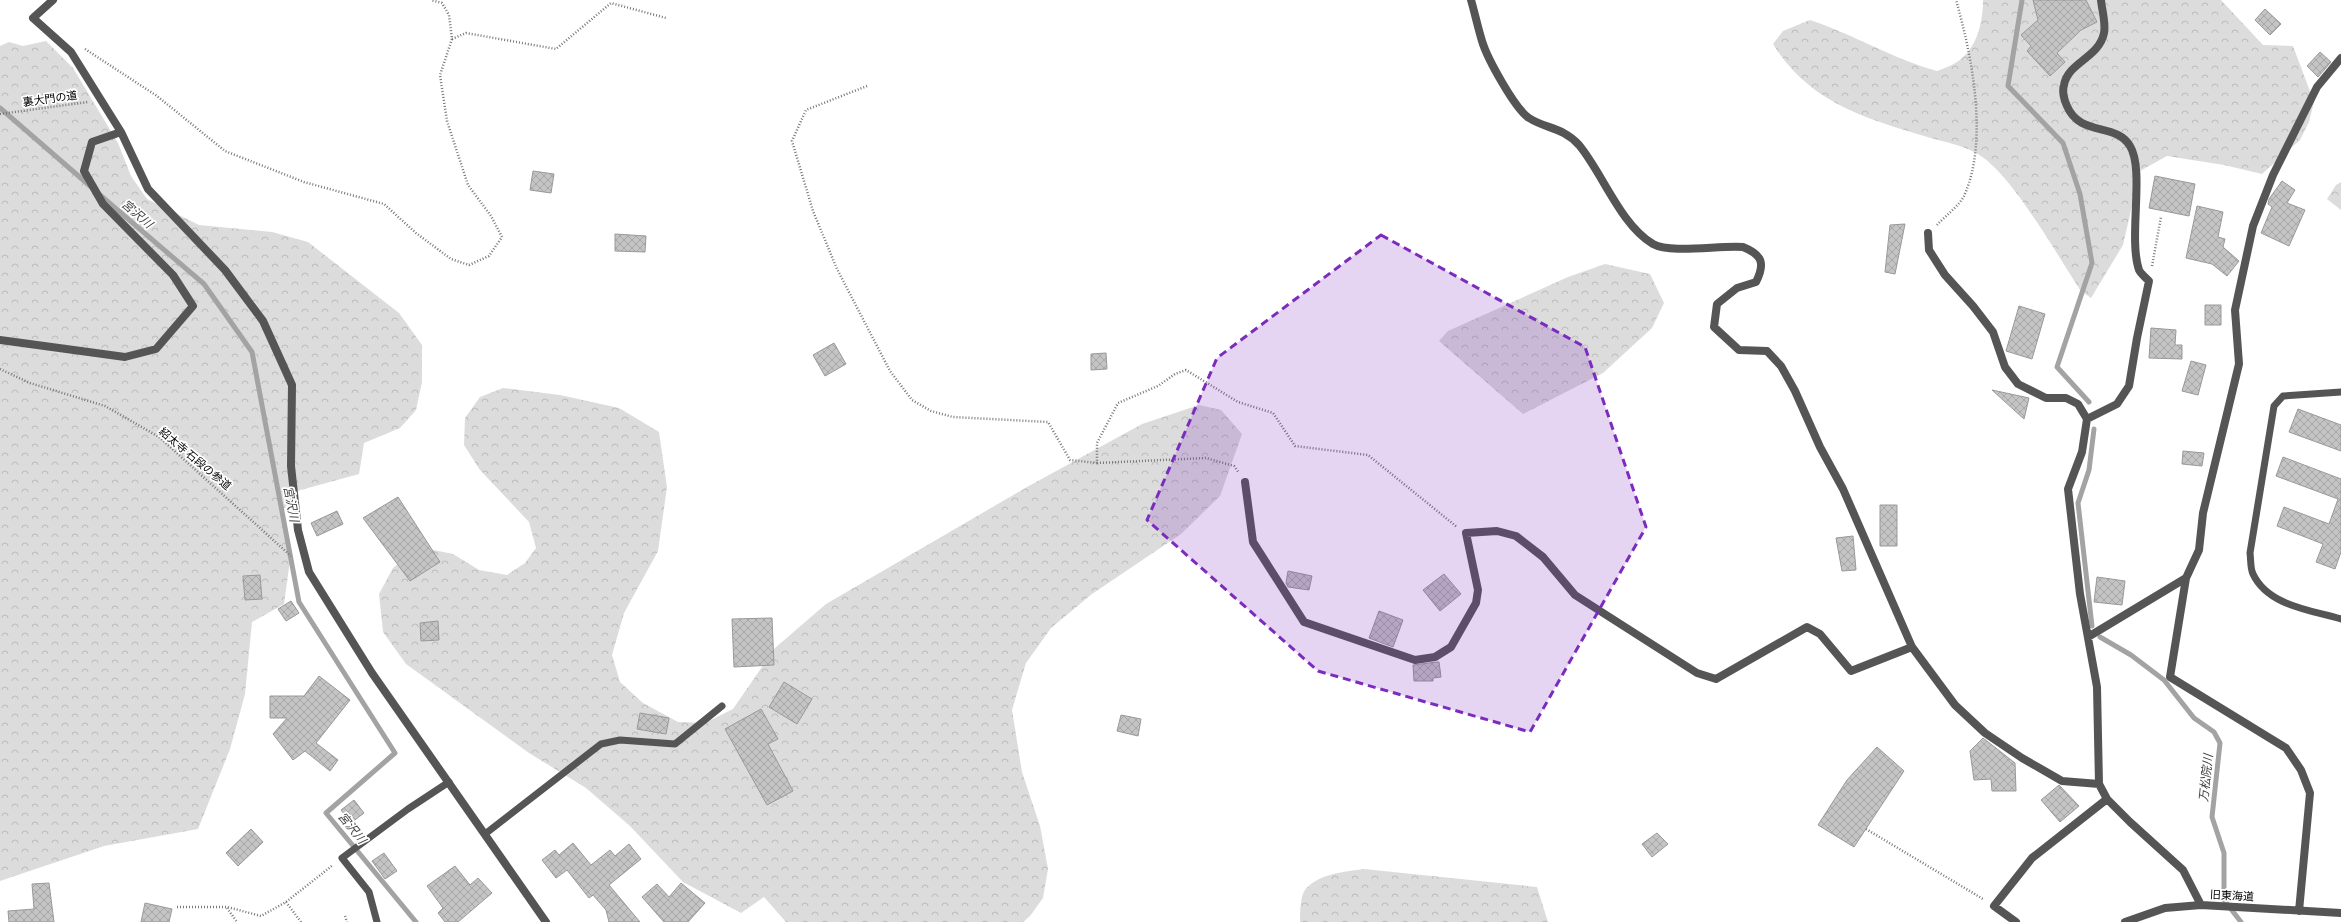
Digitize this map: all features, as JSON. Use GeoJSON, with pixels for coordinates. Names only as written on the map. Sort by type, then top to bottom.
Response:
{"type":"FeatureCollection","features":[{"type":"Feature","properties":{"kind":"street"},"geometry":{"type":"LineString","coordinates":[[53,0],[33,18],[71,52],[121,132],[148,189],[225,270],[263,321],[292,385],[291,466],[298,530],[309,572],[372,673],[450,782],[546,922]]}},
{"type":"Feature","properties":{"kind":"street"},"geometry":{"type":"LineString","coordinates":[[1472,0],[1482,42],[1488,57],[1518,109],[1530,118],[1559,129],[1578,144],[1624,214],[1641,235],[1654,244],[1669,248],[1743,247],[1752,251],[1761,259],[1762,270],[1756,282],[1737,288],[1717,304],[1714,327],[1739,350],[1767,351],[1781,366],[1795,391],[1820,447],[1843,489],[1912,647],[1955,705],[1985,733],[2022,758],[2062,781],[2098,784]]}},
{"type":"Feature","properties":{"kind":"street"},"geometry":{"type":"LineString","coordinates":[[2087,419],[2117,404],[2129,386],[2149,281],[2139,271],[2134,224],[2136,175],[2130,146],[2120,136],[2084,125],[2071,116],[2064,100],[2064,84],[2072,70],[2096,52],[2104,33],[2102,0]]}},
{"type":"Feature","properties":{"kind":"street"},"geometry":{"type":"LineString","coordinates":[[2299,911],[2310,794],[2301,770],[2286,748],[2170,677],[2186,578],[2199,550],[2203,513],[2239,364],[2235,310],[2253,226],[2273,175],[2310,100],[2317,88],[2341,58]]}},
{"type":"Feature","properties":{"kind":"street"},"geometry":{"type":"LineString","coordinates":[[0,340],[125,357],[156,349],[193,306],[173,275],[103,204],[84,171],[92,142],[121,132]]}},
{"type":"Feature","properties":{"kind":"street"},"geometry":{"type":"LineString","coordinates":[[1928,233],[1929,250],[1945,275],[1973,306],[1993,332],[2005,367],[2018,384],[2046,398],[2066,398],[2078,404],[2087,419],[2082,452],[2068,489],[2080,594],[2097,687],[2098,784],[2107,799],[2183,870],[2201,905]]}},
{"type":"Feature","properties":{"kind":"street"},"geometry":{"type":"LineString","coordinates":[[1245,482],[1253,542],[1304,622],[1415,660],[1435,657],[1451,647],[1476,603],[1478,590],[1466,533],[1497,531],[1516,536],[1543,557],[1576,595],[1697,673],[1716,679],[1807,627],[1820,634],[1851,671],[1912,647]]}},
{"type":"Feature","properties":{"kind":"street"},"geometry":{"type":"LineString","coordinates":[[2088,637],[2186,578]]}},
{"type":"Feature","properties":{"kind":"street"},"geometry":{"type":"LineString","coordinates":[[2016,922],[1994,906],[2032,858],[2107,799]]}},
{"type":"Feature","properties":{"kind":"street","name":"旧東海道"},"geometry":{"type":"LineString","coordinates":[[2125,922],[2165,908],[2201,905],[2341,913]]}},
{"type":"Feature","properties":{"kind":"lane"},"geometry":{"type":"LineString","coordinates":[[2341,392],[2283,396],[2274,406],[2250,552],[2252,573],[2265,590],[2283,602],[2341,619]]}},
{"type":"Feature","properties":{"kind":"lane"},"geometry":{"type":"LineString","coordinates":[[485,834],[601,744],[620,740],[675,744],[722,706]]}},
{"type":"Feature","properties":{"kind":"lane"},"geometry":{"type":"LineString","coordinates":[[377,922],[369,892],[342,858],[408,809],[450,782]]}},
{"type":"Feature","properties":{"kind":"path"},"geometry":{"type":"LineString","coordinates":[[71,52],[84,48],[157,96],[224,151],[304,182],[384,204],[416,233],[452,259],[469,264],[488,256],[502,237],[491,216],[468,185],[447,121],[440,76],[452,40],[449,15],[442,3],[431,0]]}},
{"type":"Feature","properties":{"kind":"path"},"geometry":{"type":"LineString","coordinates":[[1928,233],[1963,198],[1974,169],[1976,123],[1972,82],[1965,30],[1956,0]]}},
{"type":"Feature","properties":{"kind":"path"},"geometry":{"type":"LineString","coordinates":[[452,40],[466,33],[556,49],[611,3],[666,18]]}},
{"type":"Feature","properties":{"kind":"path"},"geometry":{"type":"LineString","coordinates":[[867,86],[806,110],[792,141],[813,210],[834,261],[890,371],[912,400],[932,411],[953,417],[1048,422],[1070,460],[1097,463],[1206,458],[1234,466],[1245,482]]}},
{"type":"Feature","properties":{"kind":"path","name":"裏大門の道"},"geometry":{"type":"LineString","coordinates":[[0,114],[102,100]]}},
{"type":"Feature","properties":{"kind":"path"},"geometry":{"type":"LineString","coordinates":[[2149,281],[2161,217]]}},
{"type":"Feature","properties":{"kind":"path","name":"紹太寺 石段の参道"},"geometry":{"type":"LineString","coordinates":[[0,369],[30,383],[105,406],[159,437],[279,544]]}},
{"type":"Feature","properties":{"kind":"path"},"geometry":{"type":"LineString","coordinates":[[1097,463],[1097,443],[1118,403],[1158,386],[1175,374],[1186,370],[1238,402],[1273,414],[1295,446],[1368,455],[1466,533]]}},
{"type":"Feature","properties":{"kind":"path"},"geometry":{"type":"LineString","coordinates":[[1866,829],[1994,906]]}},
{"type":"Feature","properties":{"kind":"path"},"geometry":{"type":"LineString","coordinates":[[177,907],[227,907],[261,916],[286,902],[342,858]]}},
{"type":"Feature","properties":{"kind":"path"},"geometry":{"type":"LineString","coordinates":[[286,902],[301,922]]}},
{"type":"Feature","properties":{"kind":"path"},"geometry":{"type":"LineString","coordinates":[[227,907],[237,922]]}},
{"type":"Feature","properties":{"kind":"path"},"geometry":{"type":"LineString","coordinates":[[344,916],[347,922]]}},
{"type":"Feature","properties":{"kind":"highlighted area"},"geometry":{"type":"Polygon","coordinates":[[[1381,235],[1585,347],[1646,527],[1530,732],[1318,671],[1147,520],[1217,358],[1381,235]]]}},
{"type":"Feature","properties":{"kind":"green space"},"geometry":{"type":"Polygon","coordinates":[[[1983,0],[2221,0],[2263,45],[2293,46],[2314,102],[2309,122],[2300,140],[2262,174],[2224,165],[2167,156],[2140,171],[2123,245],[2091,298],[2081,291],[2017,194],[1988,161],[1964,147],[1885,124],[1842,106],[1823,95],[1804,81],[1788,64],[1773,44],[1783,31],[1810,20],[1842,32],[1905,60],[1937,71],[1957,62],[1970,50],[1978,34],[1982,17],[1983,0]]]}},
{"type":"Feature","properties":{"kind":"green space"},"geometry":{"type":"Polygon","coordinates":[[[46,41],[73,68],[118,143],[131,176],[147,199],[199,225],[272,232],[308,242],[399,313],[422,345],[422,382],[416,410],[400,428],[364,443],[359,474],[297,491],[281,513],[291,553],[284,604],[252,622],[245,694],[230,749],[198,829],[104,846],[0,881],[0,46],[9,42],[23,46],[46,41]]]}},
{"type":"Feature","properties":{"kind":"green space"},"geometry":{"type":"Polygon","coordinates":[[[2341,182],[2341,210],[2327,199],[2336,185],[2341,182]]]}},
{"type":"Feature","properties":{"kind":"green space"},"geometry":{"type":"Polygon","coordinates":[[[1605,264],[1650,274],[1664,303],[1652,328],[1603,373],[1523,414],[1439,341],[1448,331],[1568,277],[1605,264]]]}},
{"type":"Feature","properties":{"kind":"green space"},"geometry":{"type":"Polygon","coordinates":[[[503,388],[560,395],[619,408],[659,432],[667,487],[658,551],[624,613],[612,655],[620,682],[643,703],[678,722],[705,723],[733,709],[775,648],[826,604],[1027,487],[1142,424],[1199,405],[1221,410],[1242,434],[1220,496],[1181,534],[1092,594],[1051,628],[1026,663],[1012,710],[1022,772],[1040,826],[1048,869],[1043,898],[1030,916],[1023,922],[786,922],[764,897],[741,913],[683,882],[630,826],[586,788],[529,753],[406,664],[383,632],[379,594],[393,568],[419,547],[453,554],[479,570],[507,575],[525,563],[536,548],[529,522],[480,470],[464,445],[465,418],[480,397],[503,388]]]}},
{"type":"Feature","properties":{"kind":"green space"},"geometry":{"type":"Polygon","coordinates":[[[1364,869],[1537,887],[1548,922],[1300,922],[1300,906],[1302,897],[1305,890],[1311,884],[1319,879],[1338,873],[1364,869]]]}},
{"type":"Feature","properties":{"kind":"building"},"geometry":{"type":"Polygon","coordinates":[[[2033,0],[2086,0],[2097,22],[2081,30],[2057,53],[2065,62],[2050,76],[2027,51],[2031,46],[2021,35],[2038,20],[2033,0]]]}},
{"type":"Feature","properties":{"kind":"building"},"geometry":{"type":"Polygon","coordinates":[[[2265,9],[2281,24],[2270,35],[2255,20],[2265,9]]]}},
{"type":"Feature","properties":{"kind":"building"},"geometry":{"type":"Polygon","coordinates":[[[2320,52],[2331,62],[2318,77],[2307,66],[2320,52]]]}},
{"type":"Feature","properties":{"kind":"building"},"geometry":{"type":"Polygon","coordinates":[[[533,171],[554,174],[551,193],[530,190],[533,171]]]}},
{"type":"Feature","properties":{"kind":"building"},"geometry":{"type":"Polygon","coordinates":[[[2155,176],[2195,184],[2189,216],[2149,208],[2155,176]]]}},
{"type":"Feature","properties":{"kind":"building"},"geometry":{"type":"Polygon","coordinates":[[[2282,181],[2295,190],[2287,203],[2305,210],[2289,246],[2261,233],[2272,207],[2268,204],[2269,199],[2282,181]]]}},
{"type":"Feature","properties":{"kind":"building"},"geometry":{"type":"Polygon","coordinates":[[[2197,206],[2223,212],[2218,237],[2225,239],[2223,247],[2239,261],[2227,276],[2212,264],[2186,258],[2197,206]]]}},
{"type":"Feature","properties":{"kind":"building"},"geometry":{"type":"Polygon","coordinates":[[[1905,224],[1895,274],[1885,272],[1890,225],[1905,224]]]}},
{"type":"Feature","properties":{"kind":"building"},"geometry":{"type":"Polygon","coordinates":[[[615,234],[646,236],[645,252],[615,251],[615,234]]]}},
{"type":"Feature","properties":{"kind":"building"},"geometry":{"type":"Polygon","coordinates":[[[2205,305],[2221,305],[2221,325],[2205,325],[2205,305]]]}},
{"type":"Feature","properties":{"kind":"building"},"geometry":{"type":"Polygon","coordinates":[[[2019,306],[2045,314],[2032,359],[2006,351],[2019,306]]]}},
{"type":"Feature","properties":{"kind":"building"},"geometry":{"type":"Polygon","coordinates":[[[2151,328],[2176,330],[2175,345],[2182,345],[2182,359],[2149,358],[2151,328]]]}},
{"type":"Feature","properties":{"kind":"building"},"geometry":{"type":"Polygon","coordinates":[[[834,343],[846,364],[825,376],[813,355],[834,343]]]}},
{"type":"Feature","properties":{"kind":"building"},"geometry":{"type":"Polygon","coordinates":[[[1106,353],[1107,369],[1091,370],[1091,354],[1106,353]]]}},
{"type":"Feature","properties":{"kind":"building"},"geometry":{"type":"Polygon","coordinates":[[[2191,361],[2206,365],[2198,395],[2182,391],[2191,361]]]}},
{"type":"Feature","properties":{"kind":"building"},"geometry":{"type":"Polygon","coordinates":[[[1992,390],[2029,398],[2024,419],[1992,390]]]}},
{"type":"Feature","properties":{"kind":"building"},"geometry":{"type":"Polygon","coordinates":[[[2298,409],[2341,425],[2341,451],[2289,432],[2298,409]]]}},
{"type":"Feature","properties":{"kind":"building"},"geometry":{"type":"Polygon","coordinates":[[[2183,451],[2204,453],[2202,466],[2182,464],[2183,451]]]}},
{"type":"Feature","properties":{"kind":"building"},"geometry":{"type":"Polygon","coordinates":[[[2283,457],[2341,479],[2341,552],[2335,569],[2316,562],[2323,544],[2277,526],[2284,507],[2329,524],[2338,499],[2276,476],[2283,457]]]}},
{"type":"Feature","properties":{"kind":"building"},"geometry":{"type":"Polygon","coordinates":[[[398,497],[440,562],[410,581],[363,518],[398,497]]]}},
{"type":"Feature","properties":{"kind":"building"},"geometry":{"type":"Polygon","coordinates":[[[1880,505],[1897,505],[1897,546],[1880,546],[1880,505]]]}},
{"type":"Feature","properties":{"kind":"building"},"geometry":{"type":"Polygon","coordinates":[[[337,511],[343,524],[317,536],[311,523],[337,511]]]}},
{"type":"Feature","properties":{"kind":"building"},"geometry":{"type":"Polygon","coordinates":[[[1853,536],[1856,570],[1842,571],[1836,538],[1853,536]]]}},
{"type":"Feature","properties":{"kind":"building"},"geometry":{"type":"Polygon","coordinates":[[[1288,571],[1312,576],[1309,590],[1288,587],[1286,583],[1288,571]]]}},
{"type":"Feature","properties":{"kind":"building"},"geometry":{"type":"Polygon","coordinates":[[[1444,574],[1461,594],[1440,611],[1423,590],[1444,574]]]}},
{"type":"Feature","properties":{"kind":"building"},"geometry":{"type":"Polygon","coordinates":[[[260,575],[262,599],[245,600],[243,576],[260,575]]]}},
{"type":"Feature","properties":{"kind":"building"},"geometry":{"type":"Polygon","coordinates":[[[2097,577],[2125,581],[2122,605],[2094,602],[2097,577]]]}},
{"type":"Feature","properties":{"kind":"building"},"geometry":{"type":"Polygon","coordinates":[[[291,601],[299,613],[286,621],[278,609],[291,601]]]}},
{"type":"Feature","properties":{"kind":"building"},"geometry":{"type":"Polygon","coordinates":[[[1379,611],[1403,620],[1393,647],[1369,638],[1379,611]]]}},
{"type":"Feature","properties":{"kind":"building"},"geometry":{"type":"Polygon","coordinates":[[[772,618],[774,665],[734,667],[732,619],[772,618]]]}},
{"type":"Feature","properties":{"kind":"building"},"geometry":{"type":"Polygon","coordinates":[[[438,621],[439,640],[421,641],[420,623],[438,621]]]}},
{"type":"Feature","properties":{"kind":"building"},"geometry":{"type":"Polygon","coordinates":[[[1439,662],[1441,677],[1433,678],[1433,681],[1414,681],[1413,665],[1439,662]]]}},
{"type":"Feature","properties":{"kind":"building"},"geometry":{"type":"Polygon","coordinates":[[[319,676],[350,700],[316,743],[338,760],[330,771],[305,751],[293,760],[273,734],[287,718],[270,718],[270,696],[304,696],[319,676]]]}},
{"type":"Feature","properties":{"kind":"building"},"geometry":{"type":"Polygon","coordinates":[[[784,682],[812,699],[797,724],[769,707],[784,682]]]}},
{"type":"Feature","properties":{"kind":"building"},"geometry":{"type":"Polygon","coordinates":[[[761,709],[778,739],[768,744],[793,791],[767,805],[725,729],[761,709]]]}},
{"type":"Feature","properties":{"kind":"building"},"geometry":{"type":"Polygon","coordinates":[[[640,713],[669,718],[666,734],[637,729],[640,713]]]}},
{"type":"Feature","properties":{"kind":"building"},"geometry":{"type":"Polygon","coordinates":[[[1121,715],[1141,719],[1138,736],[1117,731],[1121,715]]]}},
{"type":"Feature","properties":{"kind":"building"},"geometry":{"type":"Polygon","coordinates":[[[1983,738],[2015,763],[2016,791],[1992,791],[1991,779],[1974,780],[1970,751],[1983,738]]]}},
{"type":"Feature","properties":{"kind":"building"},"geometry":{"type":"Polygon","coordinates":[[[1877,747],[1904,771],[1854,847],[1818,825],[1847,780],[1877,747]]]}},
{"type":"Feature","properties":{"kind":"building"},"geometry":{"type":"Polygon","coordinates":[[[2059,785],[2079,806],[2060,822],[2041,800],[2059,785]]]}},
{"type":"Feature","properties":{"kind":"building"},"geometry":{"type":"Polygon","coordinates":[[[354,800],[364,813],[351,823],[341,810],[354,800]]]}},
{"type":"Feature","properties":{"kind":"building"},"geometry":{"type":"Polygon","coordinates":[[[251,829],[263,842],[238,866],[226,853],[251,829]]]}},
{"type":"Feature","properties":{"kind":"building"},"geometry":{"type":"Polygon","coordinates":[[[1657,833],[1668,844],[1652,857],[1642,844],[1657,833]]]}},
{"type":"Feature","properties":{"kind":"building"},"geometry":{"type":"Polygon","coordinates":[[[573,843],[591,865],[610,850],[615,856],[629,844],[641,859],[609,885],[640,922],[609,922],[606,910],[593,895],[589,898],[567,870],[556,878],[542,860],[555,850],[559,855],[573,843]]]}},
{"type":"Feature","properties":{"kind":"building"},"geometry":{"type":"Polygon","coordinates":[[[384,853],[397,871],[385,879],[372,861],[384,853]]]}},
{"type":"Feature","properties":{"kind":"building"},"geometry":{"type":"Polygon","coordinates":[[[455,866],[470,885],[478,878],[492,893],[458,922],[445,922],[438,913],[443,908],[427,886],[455,866]]]}},
{"type":"Feature","properties":{"kind":"building"},"geometry":{"type":"Polygon","coordinates":[[[49,883],[54,922],[9,922],[8,911],[34,909],[32,884],[49,883]]]}},
{"type":"Feature","properties":{"kind":"building"},"geometry":{"type":"Polygon","coordinates":[[[681,883],[705,903],[688,922],[664,922],[642,897],[657,884],[669,897],[681,883]]]}},
{"type":"Feature","properties":{"kind":"building"},"geometry":{"type":"Polygon","coordinates":[[[145,903],[172,909],[169,922],[141,922],[145,903]]]}},
{"type":"Feature","properties":{"kind":"waterway"},"geometry":{"type":"LineString","coordinates":[[2022,0],[2008,86],[2063,143],[2080,194],[2092,263],[2057,367],[2089,402]]}},
{"type":"Feature","properties":{"kind":"waterway","name":"宮沢川"},"geometry":{"type":"LineString","coordinates":[[0,108],[90,186]]}},
{"type":"Feature","properties":{"kind":"waterway","name":"宮沢川"},"geometry":{"type":"LineString","coordinates":[[100,195],[204,284],[252,352],[299,602],[395,753],[326,813],[416,922]]}},
{"type":"Feature","properties":{"kind":"waterway"},"geometry":{"type":"LineString","coordinates":[[2092,626],[2078,503],[2089,470],[2094,429]]}},
{"type":"Feature","properties":{"kind":"waterway","name":"万松院川"},"geometry":{"type":"LineString","coordinates":[[2100,637],[2131,655],[2164,680],[2194,718],[2214,732],[2220,743],[2212,817],[2224,853],[2224,900],[2241,922]]}}]}
